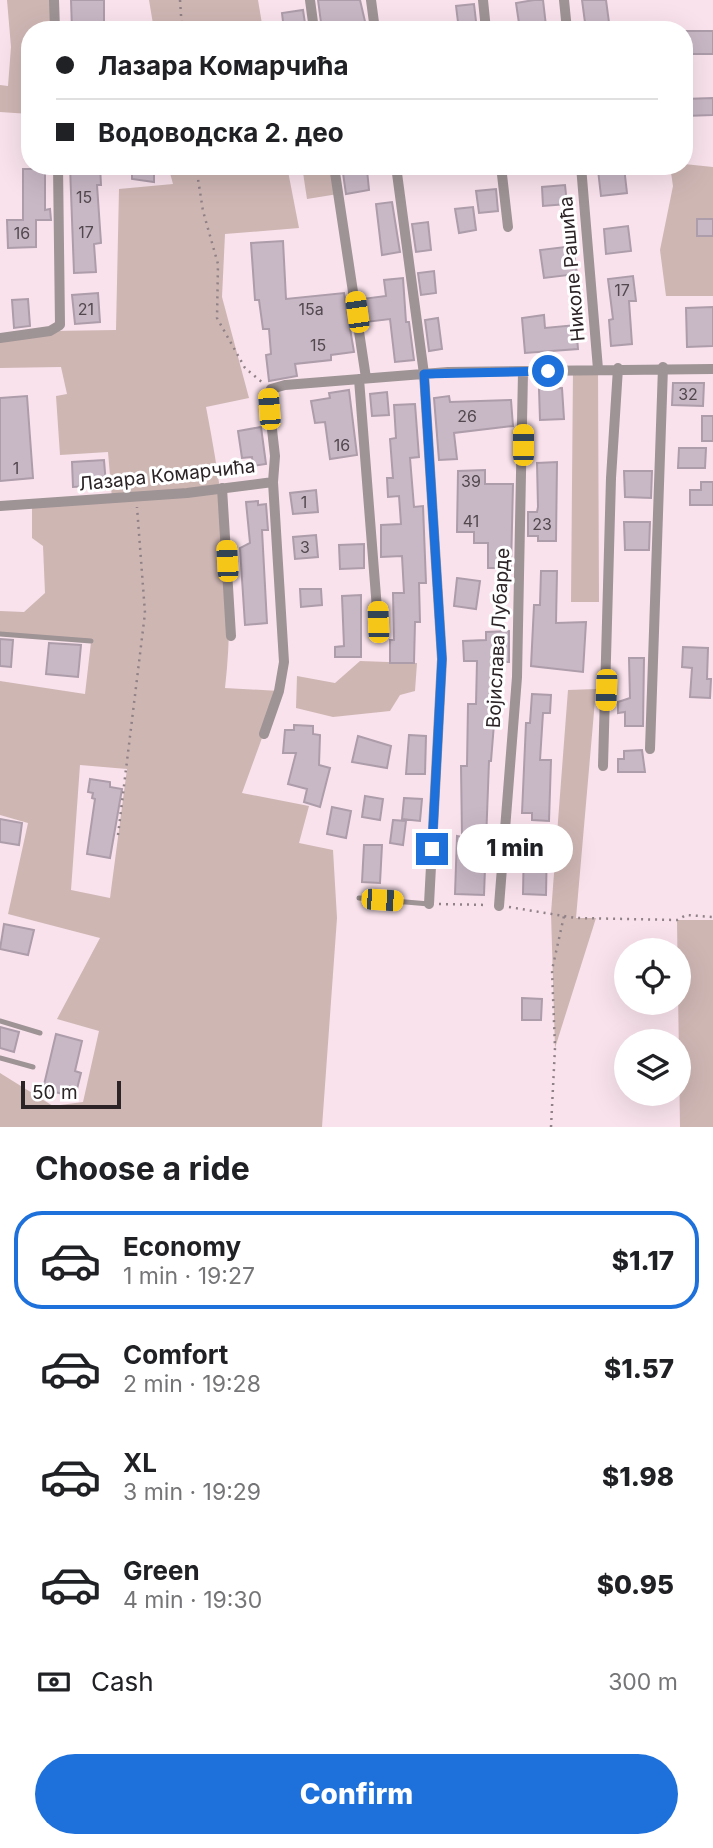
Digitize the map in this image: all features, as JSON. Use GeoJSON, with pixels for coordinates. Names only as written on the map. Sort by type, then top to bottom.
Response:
{"type":"FeatureCollection","features":[{"type":"Feature","properties":{"kind":"street"},"geometry":{"type":"LineString","coordinates":[[54,0],[55,21]]}},
{"type":"Feature","properties":{"kind":"street"},"geometry":{"type":"LineString","coordinates":[[310,0],[312,21]]}},
{"type":"Feature","properties":{"kind":"street"},"geometry":{"type":"LineString","coordinates":[[372,0],[374,21]]}},
{"type":"Feature","properties":{"kind":"street"},"geometry":{"type":"LineString","coordinates":[[483,0],[485,21]]}},
{"type":"Feature","properties":{"kind":"street"},"geometry":{"type":"LineString","coordinates":[[564,0],[566,21]]}},
{"type":"Feature","properties":{"kind":"street"},"geometry":{"type":"LineString","coordinates":[[0,338],[50,331],[60,325],[58,175]]}},
{"type":"Feature","properties":{"kind":"street"},"geometry":{"type":"LineString","coordinates":[[335,175],[362,378],[378,622]]}},
{"type":"Feature","properties":{"kind":"street"},"geometry":{"type":"LineString","coordinates":[[397,175],[424,374],[442,659],[429,904]]}},
{"type":"Feature","properties":{"kind":"street"},"geometry":{"type":"LineString","coordinates":[[501,175],[508,227]]}},
{"type":"Feature","properties":{"kind":"street","name":"Николе Рашића"},"geometry":{"type":"LineString","coordinates":[[582,175],[598,369]]}},
{"type":"Feature","properties":{"kind":"street"},"geometry":{"type":"LineString","coordinates":[[271,389],[285,385],[424,374],[663,367],[713,369]]}},
{"type":"Feature","properties":{"kind":"street"},"geometry":{"type":"LineString","coordinates":[[650,749],[663,367]]}},
{"type":"Feature","properties":{"kind":"street"},"geometry":{"type":"LineString","coordinates":[[603,766],[611,478],[618,368]]}},
{"type":"Feature","properties":{"kind":"street","name":"Војислава Лубарде"},"geometry":{"type":"LineString","coordinates":[[499,906],[517,677],[523,372]]}},
{"type":"Feature","properties":{"kind":"street","name":"Лазара Комарчића"},"geometry":{"type":"LineString","coordinates":[[0,506],[136,497],[274,481],[275,456],[268,394],[271,389]]}},
{"type":"Feature","properties":{"kind":"street"},"geometry":{"type":"LineString","coordinates":[[264,734],[279,691],[284,662],[274,481]]}},
{"type":"Feature","properties":{"kind":"street"},"geometry":{"type":"LineString","coordinates":[[222,488],[231,636]]}},
{"type":"Feature","properties":{"kind":"lane"},"geometry":{"type":"LineString","coordinates":[[0,634],[91,641]]}},
{"type":"Feature","properties":{"kind":"lane"},"geometry":{"type":"LineString","coordinates":[[359,898],[429,904]]}},
{"type":"Feature","properties":{"kind":"lane"},"geometry":{"type":"LineString","coordinates":[[0,1021],[40,1033]]}},
{"type":"Feature","properties":{"kind":"lane"},"geometry":{"type":"LineString","coordinates":[[0,1058],[33,1067]]}},
{"type":"Feature","properties":{"kind":"path"},"geometry":{"type":"LineString","coordinates":[[180,0],[181,21]]}},
{"type":"Feature","properties":{"kind":"path"},"geometry":{"type":"LineString","coordinates":[[197,175],[203,211],[218,264],[217,318],[244,368],[271,389]]}},
{"type":"Feature","properties":{"kind":"path"},"geometry":{"type":"LineString","coordinates":[[118,835],[145,613],[136,497]]}},
{"type":"Feature","properties":{"kind":"path"},"geometry":{"type":"LineString","coordinates":[[429,904],[499,906],[564,916],[677,920],[687,915],[713,917]]}},
{"type":"Feature","properties":{"kind":"path"},"geometry":{"type":"LineString","coordinates":[[551,1127],[555,1048],[552,970],[564,916]]}},
{"type":"Feature","properties":{"kind":"shaded area"},"geometry":{"type":"Polygon","coordinates":[[[7,0],[53,0],[54,21],[21,21],[21,113],[0,112],[0,85],[8,86],[11,47],[7,0]]]}},
{"type":"Feature","properties":{"kind":"shaded area"},"geometry":{"type":"Polygon","coordinates":[[[149,0],[258,0],[262,21],[152,21],[149,0]]]}},
{"type":"Feature","properties":{"kind":"shaded area"},"geometry":{"type":"Polygon","coordinates":[[[693,165],[713,167],[713,296],[666,296],[660,250],[673,186],[671,175],[693,175],[693,165]]]}},
{"type":"Feature","properties":{"kind":"shaded area"},"geometry":{"type":"Polygon","coordinates":[[[170,175],[289,175],[299,228],[225,234],[222,297],[249,398],[206,407],[223,512],[229,582],[225,688],[279,691],[242,793],[309,806],[299,843],[333,850],[337,918],[322,1127],[0,1127],[0,1073],[53,1106],[83,1102],[99,1031],[57,1019],[100,938],[8,914],[28,823],[0,815],[0,681],[85,694],[91,642],[0,634],[0,611],[24,612],[45,593],[43,546],[32,538],[32,504],[112,499],[108,452],[60,455],[56,396],[67,394],[61,367],[0,368],[0,338],[50,331],[116,330],[119,189],[173,184],[170,175]],[[80,765],[71,890],[110,898],[127,769],[80,765]]]}},
{"type":"Feature","properties":{"kind":"shaded area"},"geometry":{"type":"Polygon","coordinates":[[[303,175],[335,175],[338,194],[307,199],[303,175]]]}},
{"type":"Feature","properties":{"kind":"shaded area"},"geometry":{"type":"Polygon","coordinates":[[[598,369],[599,602],[571,602],[573,370],[598,369]]]}},
{"type":"Feature","properties":{"kind":"shaded area"},"geometry":{"type":"Polygon","coordinates":[[[360,661],[417,663],[415,691],[400,695],[390,711],[333,717],[296,708],[297,676],[335,683],[360,661]]]}},
{"type":"Feature","properties":{"kind":"shaded area"},"geometry":{"type":"Polygon","coordinates":[[[596,689],[576,918],[596,918],[555,1048],[551,913],[568,690],[596,689]]]}},
{"type":"Feature","properties":{"kind":"shaded area"},"geometry":{"type":"Polygon","coordinates":[[[677,920],[713,920],[713,1127],[680,1127],[680,1106],[691,1106],[691,1029],[679,1029],[678,1015],[691,1015],[691,938],[677,938],[677,920]]]}},
{"type":"Feature","properties":{"kind":"building"},"geometry":{"type":"Polygon","coordinates":[[[71,0],[104,0],[104,21],[72,21],[71,0]]]}},
{"type":"Feature","properties":{"kind":"building"},"geometry":{"type":"Polygon","coordinates":[[[318,0],[360,0],[365,21],[321,21],[318,0]]]}},
{"type":"Feature","properties":{"kind":"building"},"geometry":{"type":"Polygon","coordinates":[[[543,0],[545,21],[519,21],[516,3],[543,0]]]}},
{"type":"Feature","properties":{"kind":"building"},"geometry":{"type":"Polygon","coordinates":[[[582,0],[606,0],[609,21],[585,21],[582,0]]]}},
{"type":"Feature","properties":{"kind":"building"},"geometry":{"type":"Polygon","coordinates":[[[474,4],[476,21],[458,21],[456,6],[474,4]]]}},
{"type":"Feature","properties":{"kind":"building"},"geometry":{"type":"Polygon","coordinates":[[[303,10],[305,21],[283,21],[282,13],[303,10]]]}},
{"type":"Feature","properties":{"kind":"building"},"geometry":{"type":"Polygon","coordinates":[[[693,31],[713,31],[713,54],[693,54],[693,31]]]}},
{"type":"Feature","properties":{"kind":"building"},"geometry":{"type":"Polygon","coordinates":[[[713,98],[713,115],[693,116],[693,99],[713,98]]]}},
{"type":"Feature","properties":{"kind":"building"},"geometry":{"type":"Polygon","coordinates":[[[23,175],[45,175],[45,210],[50,209],[51,220],[36,220],[36,247],[8,248],[7,220],[23,220],[23,175]]]}},
{"type":"Feature","properties":{"kind":"building"},"geometry":{"type":"Polygon","coordinates":[[[70,175],[100,175],[101,185],[97,185],[101,243],[94,244],[96,272],[74,273],[70,175]]]}},
{"type":"Feature","properties":{"kind":"building"},"geometry":{"type":"Polygon","coordinates":[[[132,175],[154,175],[154,182],[132,179],[132,175]]]}},
{"type":"Feature","properties":{"kind":"building"},"geometry":{"type":"Polygon","coordinates":[[[343,175],[368,175],[369,190],[346,194],[343,175]]]}},
{"type":"Feature","properties":{"kind":"building"},"geometry":{"type":"Polygon","coordinates":[[[599,175],[625,175],[627,193],[601,196],[599,175]]]}},
{"type":"Feature","properties":{"kind":"building"},"geometry":{"type":"Polygon","coordinates":[[[565,185],[567,204],[543,206],[542,187],[565,185]]]}},
{"type":"Feature","properties":{"kind":"building"},"geometry":{"type":"Polygon","coordinates":[[[496,189],[498,211],[479,213],[476,191],[496,189]]]}},
{"type":"Feature","properties":{"kind":"building"},"geometry":{"type":"Polygon","coordinates":[[[392,202],[400,252],[382,255],[376,204],[392,202]]]}},
{"type":"Feature","properties":{"kind":"building"},"geometry":{"type":"Polygon","coordinates":[[[473,207],[476,230],[459,233],[455,209],[473,207]]]}},
{"type":"Feature","properties":{"kind":"building"},"geometry":{"type":"Polygon","coordinates":[[[697,219],[713,219],[713,236],[697,236],[697,219]]]}},
{"type":"Feature","properties":{"kind":"building"},"geometry":{"type":"Polygon","coordinates":[[[428,222],[431,250],[416,252],[412,224],[428,222]]]}},
{"type":"Feature","properties":{"kind":"building"},"geometry":{"type":"Polygon","coordinates":[[[628,226],[631,251],[606,254],[604,229],[628,226]]]}},
{"type":"Feature","properties":{"kind":"building"},"geometry":{"type":"Polygon","coordinates":[[[283,241],[286,299],[344,293],[354,352],[331,355],[331,360],[295,364],[297,376],[269,381],[266,355],[271,354],[269,329],[263,329],[259,300],[255,300],[251,243],[283,241]]]}},
{"type":"Feature","properties":{"kind":"building"},"geometry":{"type":"Polygon","coordinates":[[[573,246],[577,274],[544,278],[540,250],[573,246]]]}},
{"type":"Feature","properties":{"kind":"building"},"geometry":{"type":"Polygon","coordinates":[[[434,271],[436,293],[421,295],[418,273],[434,271]]]}},
{"type":"Feature","properties":{"kind":"building"},"geometry":{"type":"Polygon","coordinates":[[[633,276],[636,301],[629,301],[632,344],[611,346],[609,320],[613,319],[608,279],[633,276]]]}},
{"type":"Feature","properties":{"kind":"building"},"geometry":{"type":"Polygon","coordinates":[[[403,278],[406,322],[409,322],[414,360],[395,362],[390,319],[366,322],[362,299],[386,296],[384,280],[403,278]]]}},
{"type":"Feature","properties":{"kind":"building"},"geometry":{"type":"Polygon","coordinates":[[[98,293],[100,322],[75,324],[72,295],[98,293]]]}},
{"type":"Feature","properties":{"kind":"building"},"geometry":{"type":"Polygon","coordinates":[[[28,299],[30,326],[14,328],[12,300],[28,299]]]}},
{"type":"Feature","properties":{"kind":"building"},"geometry":{"type":"Polygon","coordinates":[[[713,307],[713,346],[687,347],[686,308],[713,307]]]}},
{"type":"Feature","properties":{"kind":"building"},"geometry":{"type":"Polygon","coordinates":[[[544,315],[545,328],[576,325],[578,349],[525,353],[522,318],[544,315]]]}},
{"type":"Feature","properties":{"kind":"building"},"geometry":{"type":"Polygon","coordinates":[[[438,318],[442,349],[429,351],[425,320],[438,318]]]}},
{"type":"Feature","properties":{"kind":"building"},"geometry":{"type":"Polygon","coordinates":[[[673,383],[704,383],[703,406],[672,405],[673,383]]]}},
{"type":"Feature","properties":{"kind":"building"},"geometry":{"type":"Polygon","coordinates":[[[562,388],[564,419],[540,420],[539,389],[562,388]]]}},
{"type":"Feature","properties":{"kind":"building"},"geometry":{"type":"Polygon","coordinates":[[[349,390],[357,455],[330,459],[325,422],[315,423],[311,401],[330,398],[329,393],[349,390]]]}},
{"type":"Feature","properties":{"kind":"building"},"geometry":{"type":"Polygon","coordinates":[[[387,392],[389,415],[372,416],[370,394],[387,392]]]}},
{"type":"Feature","properties":{"kind":"building"},"geometry":{"type":"Polygon","coordinates":[[[27,396],[33,478],[0,481],[0,398],[27,396]]]}},
{"type":"Feature","properties":{"kind":"building"},"geometry":{"type":"Polygon","coordinates":[[[449,396],[450,402],[511,400],[513,426],[454,433],[457,459],[439,460],[434,398],[449,396]]]}},
{"type":"Feature","properties":{"kind":"building"},"geometry":{"type":"Polygon","coordinates":[[[415,404],[419,457],[410,458],[414,507],[423,506],[426,583],[419,583],[420,622],[415,622],[414,663],[390,663],[390,640],[394,640],[393,593],[404,593],[402,556],[381,557],[381,525],[401,524],[399,496],[388,497],[387,478],[393,478],[390,439],[396,438],[394,405],[415,404]]]}},
{"type":"Feature","properties":{"kind":"building"},"geometry":{"type":"Polygon","coordinates":[[[702,416],[713,416],[713,441],[702,441],[702,416]]]}},
{"type":"Feature","properties":{"kind":"building"},"geometry":{"type":"Polygon","coordinates":[[[261,427],[266,464],[253,466],[252,457],[242,458],[238,431],[261,427]]]}},
{"type":"Feature","properties":{"kind":"building"},"geometry":{"type":"Polygon","coordinates":[[[679,448],[706,448],[705,468],[678,468],[679,448]]]}},
{"type":"Feature","properties":{"kind":"building"},"geometry":{"type":"Polygon","coordinates":[[[104,460],[106,485],[73,487],[72,462],[104,460]]]}},
{"type":"Feature","properties":{"kind":"building"},"geometry":{"type":"Polygon","coordinates":[[[557,462],[556,541],[538,541],[538,536],[528,536],[528,512],[537,512],[538,507],[537,463],[557,462]]]}},
{"type":"Feature","properties":{"kind":"building"},"geometry":{"type":"Polygon","coordinates":[[[485,470],[485,484],[513,484],[511,568],[488,568],[488,543],[474,543],[474,532],[457,532],[458,471],[485,470]]]}},
{"type":"Feature","properties":{"kind":"building"},"geometry":{"type":"Polygon","coordinates":[[[624,471],[652,471],[651,498],[625,497],[624,471]]]}},
{"type":"Feature","properties":{"kind":"building"},"geometry":{"type":"Polygon","coordinates":[[[701,482],[713,482],[713,505],[690,505],[690,490],[701,490],[701,482]]]}},
{"type":"Feature","properties":{"kind":"building"},"geometry":{"type":"Polygon","coordinates":[[[316,490],[318,512],[293,514],[290,493],[316,490]]]}},
{"type":"Feature","properties":{"kind":"building"},"geometry":{"type":"Polygon","coordinates":[[[258,501],[258,505],[266,504],[268,530],[262,530],[267,623],[245,625],[240,548],[250,543],[246,502],[258,501]]]}},
{"type":"Feature","properties":{"kind":"building"},"geometry":{"type":"Polygon","coordinates":[[[624,522],[650,522],[649,550],[625,550],[624,522]]]}},
{"type":"Feature","properties":{"kind":"building"},"geometry":{"type":"Polygon","coordinates":[[[316,535],[318,557],[295,559],[293,537],[316,535]]]}},
{"type":"Feature","properties":{"kind":"building"},"geometry":{"type":"Polygon","coordinates":[[[364,544],[364,568],[340,569],[339,545],[364,544]]]}},
{"type":"Feature","properties":{"kind":"building"},"geometry":{"type":"Polygon","coordinates":[[[541,571],[557,571],[556,623],[586,622],[583,672],[531,666],[534,605],[540,605],[541,571]]]}},
{"type":"Feature","properties":{"kind":"building"},"geometry":{"type":"Polygon","coordinates":[[[457,578],[480,581],[476,609],[454,606],[457,578]]]}},
{"type":"Feature","properties":{"kind":"building"},"geometry":{"type":"Polygon","coordinates":[[[300,589],[321,589],[322,605],[301,607],[300,589]]]}},
{"type":"Feature","properties":{"kind":"building"},"geometry":{"type":"Polygon","coordinates":[[[361,595],[361,657],[335,657],[335,647],[344,646],[342,596],[361,595]]]}},
{"type":"Feature","properties":{"kind":"building"},"geometry":{"type":"Polygon","coordinates":[[[509,631],[509,662],[499,662],[489,761],[484,895],[455,894],[457,836],[462,837],[461,766],[467,766],[468,704],[476,704],[477,661],[464,661],[463,641],[486,640],[486,632],[509,631]]]}},
{"type":"Feature","properties":{"kind":"building"},"geometry":{"type":"Polygon","coordinates":[[[0,639],[13,640],[11,667],[0,666],[0,639]]]}},
{"type":"Feature","properties":{"kind":"building"},"geometry":{"type":"Polygon","coordinates":[[[49,643],[81,645],[78,677],[46,674],[49,643]]]}},
{"type":"Feature","properties":{"kind":"building"},"geometry":{"type":"Polygon","coordinates":[[[683,647],[708,648],[707,679],[711,679],[710,698],[690,697],[692,668],[682,667],[683,647]]]}},
{"type":"Feature","properties":{"kind":"building"},"geometry":{"type":"Polygon","coordinates":[[[629,658],[644,658],[643,726],[625,726],[625,712],[618,713],[618,702],[630,698],[629,658]]]}},
{"type":"Feature","properties":{"kind":"building"},"geometry":{"type":"Polygon","coordinates":[[[532,694],[551,695],[550,713],[543,713],[540,760],[551,760],[549,821],[532,820],[532,813],[522,813],[526,723],[530,723],[532,694]]]}},
{"type":"Feature","properties":{"kind":"building"},"geometry":{"type":"Polygon","coordinates":[[[294,725],[313,726],[313,734],[320,735],[319,765],[330,768],[320,807],[304,802],[307,789],[288,784],[296,753],[283,753],[285,730],[294,730],[294,725]]]}},
{"type":"Feature","properties":{"kind":"building"},"geometry":{"type":"Polygon","coordinates":[[[409,735],[426,736],[425,774],[406,774],[409,735]]]}},
{"type":"Feature","properties":{"kind":"building"},"geometry":{"type":"Polygon","coordinates":[[[358,736],[391,746],[387,768],[352,762],[358,736]]]}},
{"type":"Feature","properties":{"kind":"building"},"geometry":{"type":"Polygon","coordinates":[[[642,750],[645,772],[618,772],[618,759],[624,759],[624,751],[642,750]]]}},
{"type":"Feature","properties":{"kind":"building"},"geometry":{"type":"Polygon","coordinates":[[[90,779],[110,782],[110,787],[122,789],[110,858],[87,854],[95,799],[92,798],[93,793],[88,792],[90,779]]]}},
{"type":"Feature","properties":{"kind":"building"},"geometry":{"type":"Polygon","coordinates":[[[365,796],[383,799],[380,820],[362,817],[365,796]]]}},
{"type":"Feature","properties":{"kind":"building"},"geometry":{"type":"Polygon","coordinates":[[[404,798],[422,799],[420,821],[402,819],[404,798]]]}},
{"type":"Feature","properties":{"kind":"building"},"geometry":{"type":"Polygon","coordinates":[[[332,807],[351,811],[346,838],[327,834],[332,807]]]}},
{"type":"Feature","properties":{"kind":"building"},"geometry":{"type":"Polygon","coordinates":[[[0,819],[22,823],[19,845],[0,842],[0,819]]]}},
{"type":"Feature","properties":{"kind":"building"},"geometry":{"type":"Polygon","coordinates":[[[393,820],[406,821],[403,845],[390,843],[393,820]]]}},
{"type":"Feature","properties":{"kind":"building"},"geometry":{"type":"Polygon","coordinates":[[[524,842],[547,843],[546,895],[523,894],[524,842]]]}},
{"type":"Feature","properties":{"kind":"building"},"geometry":{"type":"Polygon","coordinates":[[[364,845],[382,845],[380,883],[362,882],[364,845]]]}},
{"type":"Feature","properties":{"kind":"building"},"geometry":{"type":"Polygon","coordinates":[[[4,924],[34,930],[28,955],[0,949],[4,924]]]}},
{"type":"Feature","properties":{"kind":"building"},"geometry":{"type":"Polygon","coordinates":[[[522,998],[542,999],[541,1020],[522,1020],[522,998]]]}},
{"type":"Feature","properties":{"kind":"building"},"geometry":{"type":"Polygon","coordinates":[[[0,1027],[19,1032],[14,1052],[0,1048],[0,1027]]]}},
{"type":"Feature","properties":{"kind":"building"},"geometry":{"type":"Polygon","coordinates":[[[56,1034],[82,1041],[75,1071],[81,1073],[75,1097],[43,1089],[56,1034]]]}},
{"type":"Feature","properties":{"kind":"route"},"geometry":{"type":"LineString","coordinates":[[432,849],[442,659],[424,374],[548,371]]}}]}
